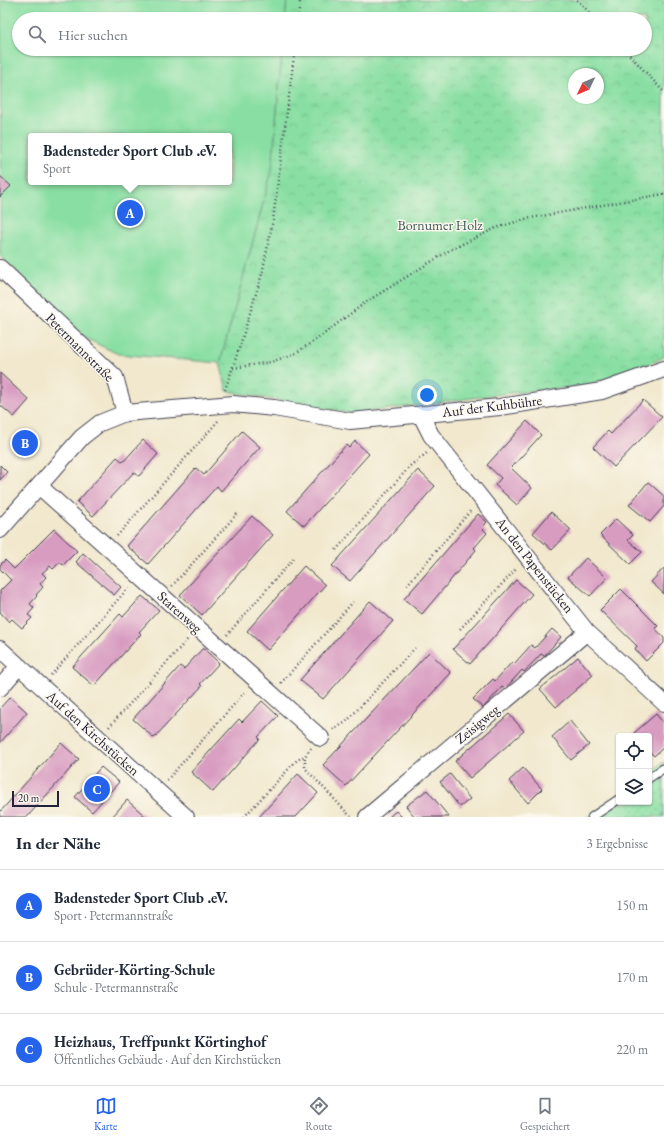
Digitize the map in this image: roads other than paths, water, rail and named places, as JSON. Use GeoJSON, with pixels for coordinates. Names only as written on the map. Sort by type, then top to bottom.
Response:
{"type":"FeatureCollection","features":[{"type":"Feature","properties":{"kind":"street","name":"Petermannstraße"},"geometry":{"type":"LineString","coordinates":[[0,268],[115,377],[125,414]]}},
{"type":"Feature","properties":{"kind":"street","name":"Auf der Kuhbühre"},"geometry":{"type":"LineString","coordinates":[[125,414],[227,404],[274,408],[350,421],[500,407],[602,391],[648,376],[664,369]]}},
{"type":"Feature","properties":{"kind":"street"},"geometry":{"type":"LineString","coordinates":[[0,530],[82,437],[100,424],[125,414]]}},
{"type":"Feature","properties":{"kind":"street","name":"An den Papenstücken"},"geometry":{"type":"LineString","coordinates":[[420,415],[431,435],[588,632],[664,703]]}},
{"type":"Feature","properties":{"kind":"street","name":"Starenweg"},"geometry":{"type":"LineString","coordinates":[[39,486],[321,738]]}},
{"type":"Feature","properties":{"kind":"street","name":"Zeisigweg"},"geometry":{"type":"LineString","coordinates":[[367,817],[588,632]]}},
{"type":"Feature","properties":{"kind":"street","name":"Auf den Kirchstücken"},"geometry":{"type":"LineString","coordinates":[[0,649],[186,817]]}},
{"type":"Feature","properties":{"kind":"street"},"geometry":{"type":"LineString","coordinates":[[0,688],[19,666]]}},
{"type":"Feature","properties":{"kind":"lane"},"geometry":{"type":"LineString","coordinates":[[652,776],[664,768]]}},
{"type":"Feature","properties":{"kind":"lane"},"geometry":{"type":"LineString","coordinates":[[592,817],[616,801]]}},
{"type":"Feature","properties":{"kind":"place","name":"Badensteder Sport Club .eV."},"geometry":{"type":"Point","coordinates":[130,213]}},
{"type":"Feature","properties":{"kind":"place","name":"Gebrüder-Körting-Schule"},"geometry":{"type":"Point","coordinates":[25,443]}},
{"type":"Feature","properties":{"kind":"place","name":"Heizhaus, Treffpunkt Körtinghof"},"geometry":{"type":"Point","coordinates":[97,789]}},
{"type":"Feature","properties":{"kind":"park label","name":"Bornumer Holz"},"geometry":{"type":"Point","coordinates":[440,225]}}]}
